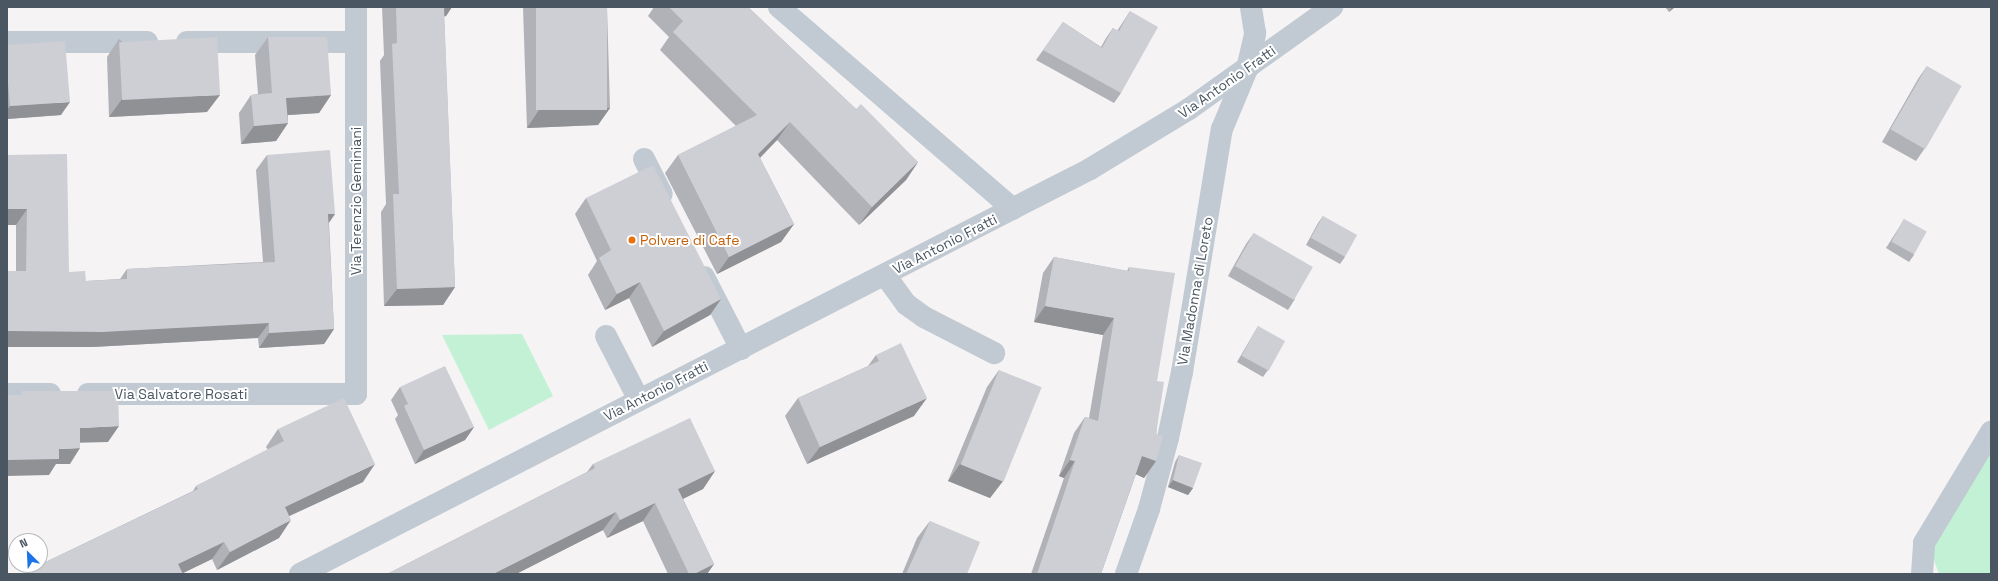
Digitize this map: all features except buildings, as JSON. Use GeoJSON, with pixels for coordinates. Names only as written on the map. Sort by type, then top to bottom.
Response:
{"type":"FeatureCollection","features":[{"type":"Feature","properties":{"kind":"street","name":"Via Terenzio Geminiani"},"geometry":{"type":"LineString","coordinates":[[356,7],[356,394]]}},
{"type":"Feature","properties":{"kind":"street","name":"Via Antonio Fratti"},"geometry":{"type":"LineString","coordinates":[[779,7],[1013,209]]}},
{"type":"Feature","properties":{"kind":"street","name":"Via Madonna di Loreto"},"geometry":{"type":"LineString","coordinates":[[1126,574],[1149,509],[1168,438],[1182,372],[1222,129],[1246,69],[1255,33],[1251,7]]}},
{"type":"Feature","properties":{"kind":"street","name":"Via Antonio Fratti"},"geometry":{"type":"LineString","coordinates":[[300,574],[885,275],[1119,152],[1189,109],[1332,7]]}},
{"type":"Feature","properties":{"kind":"street"},"geometry":{"type":"LineString","coordinates":[[7,42],[356,42]]}},
{"type":"Feature","properties":{"kind":"street"},"geometry":{"type":"LineString","coordinates":[[644,159],[672,215]]}},
{"type":"Feature","properties":{"kind":"street"},"geometry":{"type":"LineString","coordinates":[[694,257],[741,348]]}},
{"type":"Feature","properties":{"kind":"street"},"geometry":{"type":"LineString","coordinates":[[885,275],[906,304],[924,317],[994,353]]}},
{"type":"Feature","properties":{"kind":"street"},"geometry":{"type":"LineString","coordinates":[[606,336],[639,400]]}},
{"type":"Feature","properties":{"kind":"street","name":"Via Salvatore Rosati"},"geometry":{"type":"LineString","coordinates":[[7,394],[356,394]]}},
{"type":"Feature","properties":{"kind":"street"},"geometry":{"type":"LineString","coordinates":[[1922,574],[1924,543],[1991,432]]}},
{"type":"Feature","properties":{"kind":"green space"},"geometry":{"type":"Polygon","coordinates":[[[522,334],[553,396],[489,430],[442,335],[522,334]]]}},
{"type":"Feature","properties":{"kind":"green space"},"geometry":{"type":"Polygon","coordinates":[[[1991,447],[1991,574],[1939,574],[1931,552],[1991,447]]]}},
{"type":"Feature","properties":{"kind":"place","name":"Polvere di Cafe"},"geometry":{"type":"Point","coordinates":[632,240]}}]}
